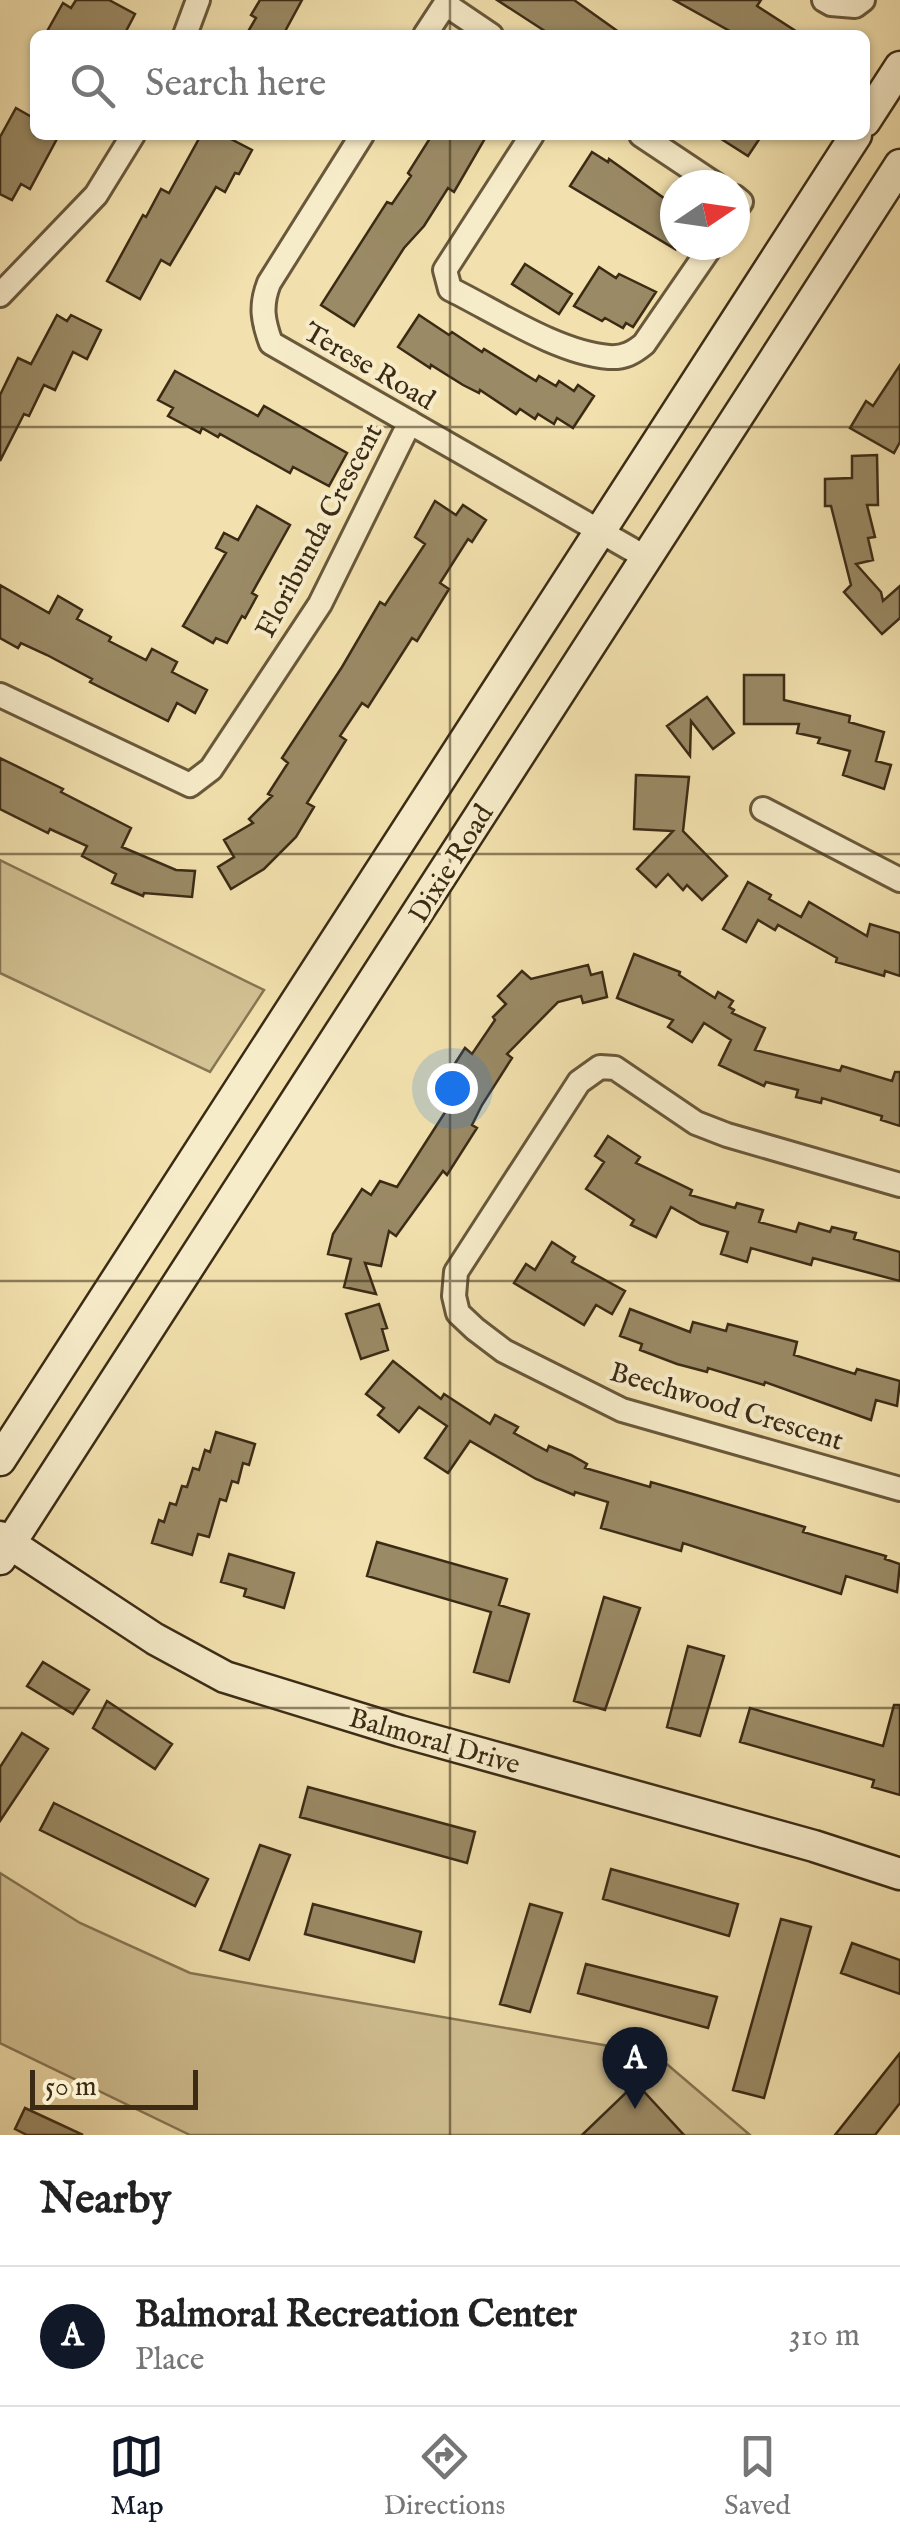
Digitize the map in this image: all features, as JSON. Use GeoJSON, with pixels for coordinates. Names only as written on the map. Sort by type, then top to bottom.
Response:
{"type":"FeatureCollection","features":[{"type":"Feature","properties":{"kind":"main road"},"geometry":{"type":"LineString","coordinates":[[870,113],[900,67]]}},
{"type":"Feature","properties":{"kind":"main road","name":"Dixie Road"},"geometry":{"type":"LineString","coordinates":[[0,1460],[853,140]]}},
{"type":"Feature","properties":{"kind":"main road","name":"Dixie Road"},"geometry":{"type":"LineString","coordinates":[[3,1547],[400,942],[645,556],[900,166]]}},
{"type":"Feature","properties":{"kind":"main road","name":"Balmoral Drive"},"geometry":{"type":"LineString","coordinates":[[3,1547],[224,1677],[900,1874]]}},
{"type":"Feature","properties":{"kind":"street"},"geometry":{"type":"LineString","coordinates":[[187,30],[198,0]]}},
{"type":"Feature","properties":{"kind":"street"},"geometry":{"type":"LineString","coordinates":[[824,0],[855,6],[862,0]]}},
{"type":"Feature","properties":{"kind":"street"},"geometry":{"type":"LineString","coordinates":[[429,30],[446,2],[484,30]]}},
{"type":"Feature","properties":{"kind":"street"},"geometry":{"type":"LineString","coordinates":[[0,295],[96,195],[130,140]]}},
{"type":"Feature","properties":{"kind":"street","name":"Terese Road"},"geometry":{"type":"LineString","coordinates":[[359,140],[269,283],[262,301],[263,322],[272,343],[645,556]]}},
{"type":"Feature","properties":{"kind":"street"},"geometry":{"type":"LineString","coordinates":[[529,140],[445,270],[450,288],[560,344],[608,357],[630,355],[644,344],[702,260]]}},
{"type":"Feature","properties":{"kind":"street"},"geometry":{"type":"LineString","coordinates":[[648,140],[694,170]]}},
{"type":"Feature","properties":{"kind":"street","name":"Floribunda Crescent"},"geometry":{"type":"LineString","coordinates":[[0,695],[190,784],[211,769],[320,604],[410,422]]}},
{"type":"Feature","properties":{"kind":"street"},"geometry":{"type":"LineString","coordinates":[[763,809],[900,880]]}},
{"type":"Feature","properties":{"kind":"street","name":"Beechwood Crescent"},"geometry":{"type":"LineString","coordinates":[[900,1186],[696,1123],[615,1068],[600,1067],[579,1082],[456,1272],[454,1296],[458,1312],[504,1350],[622,1410],[900,1489]]}},
{"type":"Feature","properties":{"kind":"shaded area"},"geometry":{"type":"Polygon","coordinates":[[[0,860],[264,990],[210,1072],[0,973],[0,860]]]}},
{"type":"Feature","properties":{"kind":"shaded area"},"geometry":{"type":"Polygon","coordinates":[[[0,1873],[80,1923],[190,1973],[655,2054],[750,2135],[190,2135],[0,2043],[0,1873]]]}},
{"type":"Feature","properties":{"kind":"building"},"geometry":{"type":"Polygon","coordinates":[[[76,0],[109,0],[135,14],[127,30],[48,30],[63,3],[71,8],[76,0]]]}},
{"type":"Feature","properties":{"kind":"building"},"geometry":{"type":"Polygon","coordinates":[[[260,0],[302,0],[286,30],[249,30],[256,18],[251,15],[260,0]]]}},
{"type":"Feature","properties":{"kind":"building"},"geometry":{"type":"Polygon","coordinates":[[[497,0],[574,0],[616,30],[543,30],[497,0]]]}},
{"type":"Feature","properties":{"kind":"building"},"geometry":{"type":"Polygon","coordinates":[[[674,0],[761,0],[757,6],[794,30],[728,30],[674,0]]]}},
{"type":"Feature","properties":{"kind":"building"},"geometry":{"type":"Polygon","coordinates":[[[16,108],[30,116],[30,140],[56,140],[30,189],[21,184],[12,200],[0,194],[0,137],[16,108]]]}},
{"type":"Feature","properties":{"kind":"building"},"geometry":{"type":"Polygon","coordinates":[[[198,140],[233,140],[252,150],[225,192],[216,187],[170,265],[161,260],[140,299],[107,281],[161,189],[169,193],[198,140]]]}},
{"type":"Feature","properties":{"kind":"building"},"geometry":{"type":"Polygon","coordinates":[[[429,140],[484,140],[454,192],[448,188],[354,326],[321,305],[387,202],[392,204],[411,176],[408,173],[429,140]]]}},
{"type":"Feature","properties":{"kind":"building"},"geometry":{"type":"Polygon","coordinates":[[[723,140],[759,140],[748,156],[723,140]]]}},
{"type":"Feature","properties":{"kind":"building"},"geometry":{"type":"Polygon","coordinates":[[[592,152],[608,162],[609,159],[660,195],[660,240],[570,186],[592,152]]]}},
{"type":"Feature","properties":{"kind":"building"},"geometry":{"type":"Polygon","coordinates":[[[525,264],[572,294],[559,314],[512,284],[525,264]]]}},
{"type":"Feature","properties":{"kind":"building"},"geometry":{"type":"Polygon","coordinates":[[[599,267],[616,278],[619,274],[656,292],[633,327],[626,323],[623,328],[605,318],[602,321],[574,306],[599,267]]]}},
{"type":"Feature","properties":{"kind":"building"},"geometry":{"type":"Polygon","coordinates":[[[57,315],[67,321],[71,315],[101,330],[87,359],[73,352],[55,390],[44,385],[0,461],[0,395],[18,358],[31,364],[57,315]]]}},
{"type":"Feature","properties":{"kind":"building"},"geometry":{"type":"Polygon","coordinates":[[[419,315],[536,381],[539,376],[556,386],[559,381],[574,391],[578,385],[594,396],[573,428],[557,418],[554,424],[538,414],[535,419],[520,409],[516,414],[480,390],[479,393],[463,385],[431,365],[430,368],[398,347],[419,315]]]}},
{"type":"Feature","properties":{"kind":"building"},"geometry":{"type":"Polygon","coordinates":[[[900,365],[900,442],[894,453],[850,428],[866,401],[873,406],[900,365]]]}},
{"type":"Feature","properties":{"kind":"building"},"geometry":{"type":"Polygon","coordinates":[[[175,371],[258,416],[264,406],[347,453],[329,486],[293,467],[290,473],[220,434],[218,437],[202,428],[200,433],[168,416],[173,408],[158,400],[175,371]]]}},
{"type":"Feature","properties":{"kind":"building"},"geometry":{"type":"Polygon","coordinates":[[[877,455],[878,505],[867,505],[875,537],[868,538],[873,560],[856,564],[881,592],[883,601],[900,586],[900,618],[882,634],[844,592],[851,585],[831,506],[825,506],[825,479],[852,478],[852,456],[877,455]]]}},
{"type":"Feature","properties":{"kind":"building"},"geometry":{"type":"Polygon","coordinates":[[[435,501],[456,515],[463,505],[486,520],[472,542],[468,539],[440,583],[449,589],[417,641],[412,638],[368,707],[362,703],[340,736],[346,740],[307,803],[314,807],[296,837],[264,869],[231,889],[218,867],[234,857],[224,840],[253,823],[249,819],[272,796],[268,794],[288,763],[282,758],[380,602],[385,605],[425,544],[415,537],[435,501]]]}},
{"type":"Feature","properties":{"kind":"building"},"geometry":{"type":"Polygon","coordinates":[[[257,506],[290,525],[252,593],[257,596],[245,618],[242,616],[227,643],[216,638],[213,643],[183,626],[226,553],[216,548],[224,533],[238,540],[257,506]]]}},
{"type":"Feature","properties":{"kind":"building"},"geometry":{"type":"Polygon","coordinates":[[[0,585],[49,613],[58,596],[82,610],[77,619],[111,637],[109,641],[146,660],[152,649],[177,662],[172,672],[207,690],[195,713],[177,703],[168,721],[90,682],[92,679],[47,655],[21,643],[18,648],[0,638],[0,585]]]}},
{"type":"Feature","properties":{"kind":"building"},"geometry":{"type":"Polygon","coordinates":[[[744,675],[784,675],[784,700],[850,716],[849,722],[884,732],[876,761],[891,765],[884,789],[843,775],[850,751],[797,733],[799,724],[744,724],[744,675]]]}},
{"type":"Feature","properties":{"kind":"building"},"geometry":{"type":"Polygon","coordinates":[[[707,697],[734,733],[713,749],[691,721],[690,756],[667,726],[707,697]]]}},
{"type":"Feature","properties":{"kind":"building"},"geometry":{"type":"Polygon","coordinates":[[[0,758],[131,828],[122,847],[176,870],[195,871],[192,897],[144,893],[143,896],[112,883],[116,874],[82,856],[87,846],[50,829],[48,833],[0,809],[0,758]]]}},
{"type":"Feature","properties":{"kind":"building"},"geometry":{"type":"Polygon","coordinates":[[[636,775],[689,777],[683,831],[727,876],[702,900],[687,885],[683,890],[668,874],[656,887],[637,869],[673,831],[634,829],[636,775]]]}},
{"type":"Feature","properties":{"kind":"building"},"geometry":{"type":"Polygon","coordinates":[[[748,882],[801,917],[809,902],[867,936],[870,924],[900,933],[900,976],[885,971],[884,976],[836,962],[837,958],[778,925],[775,930],[758,920],[746,942],[723,929],[748,882]]]}},
{"type":"Feature","properties":{"kind":"building"},"geometry":{"type":"Polygon","coordinates":[[[634,954],[680,972],[679,975],[715,998],[718,992],[733,1001],[729,1007],[734,1010],[732,1013],[765,1028],[755,1050],[840,1071],[842,1066],[892,1081],[895,1072],[900,1072],[900,1126],[881,1120],[882,1116],[822,1098],[821,1103],[796,1097],[798,1090],[766,1082],[764,1086],[719,1065],[731,1040],[704,1023],[692,1042],[668,1027],[673,1020],[617,998],[634,954]]]}},
{"type":"Feature","properties":{"kind":"building"},"geometry":{"type":"Polygon","coordinates":[[[588,965],[591,975],[602,972],[607,997],[583,1003],[581,996],[558,1002],[507,1054],[512,1058],[472,1125],[477,1128],[447,1175],[443,1171],[396,1236],[389,1231],[381,1266],[365,1263],[376,1294],[344,1287],[351,1259],[328,1254],[333,1234],[362,1189],[371,1195],[380,1181],[397,1187],[469,1075],[454,1065],[465,1048],[472,1054],[495,1020],[493,1017],[506,1004],[498,996],[522,971],[531,979],[588,965]]]}},
{"type":"Feature","properties":{"kind":"building"},"geometry":{"type":"Polygon","coordinates":[[[608,1136],[640,1157],[636,1163],[692,1190],[690,1195],[735,1208],[737,1203],[763,1210],[759,1222],[796,1232],[799,1223],[830,1232],[832,1227],[856,1233],[854,1239],[900,1252],[900,1281],[813,1258],[811,1265],[751,1248],[747,1262],[721,1254],[728,1232],[701,1224],[671,1207],[656,1237],[631,1225],[634,1220],[586,1189],[604,1162],[595,1156],[608,1136]]]}},
{"type":"Feature","properties":{"kind":"building"},"geometry":{"type":"Polygon","coordinates":[[[552,1242],[575,1257],[572,1262],[625,1291],[612,1314],[596,1305],[584,1325],[514,1283],[526,1264],[535,1270],[552,1242]]]}},
{"type":"Feature","properties":{"kind":"building"},"geometry":{"type":"Polygon","coordinates":[[[379,1304],[387,1328],[382,1329],[388,1350],[361,1359],[346,1314],[379,1304]]]}},
{"type":"Feature","properties":{"kind":"building"},"geometry":{"type":"Polygon","coordinates":[[[630,1309],[690,1332],[693,1322],[726,1331],[728,1324],[797,1342],[794,1355],[855,1374],[857,1369],[900,1381],[897,1406],[876,1400],[871,1420],[765,1382],[764,1385],[708,1368],[707,1372],[677,1364],[640,1350],[642,1344],[620,1336],[630,1309]]]}},
{"type":"Feature","properties":{"kind":"building"},"geometry":{"type":"Polygon","coordinates":[[[393,1361],[441,1399],[444,1394],[490,1424],[495,1415],[518,1427],[514,1433],[547,1451],[549,1446],[571,1455],[587,1464],[585,1468],[650,1487],[651,1482],[696,1495],[886,1556],[885,1559],[900,1564],[897,1592],[846,1576],[841,1594],[683,1543],[681,1551],[601,1528],[608,1502],[575,1492],[574,1495],[536,1479],[470,1441],[448,1473],[425,1458],[447,1426],[419,1407],[399,1432],[378,1415],[384,1408],[366,1394],[393,1361]]]}},
{"type":"Feature","properties":{"kind":"building"},"geometry":{"type":"Polygon","coordinates":[[[216,1432],[255,1444],[249,1465],[243,1463],[238,1483],[232,1481],[226,1501],[220,1499],[209,1537],[198,1534],[192,1555],[152,1543],[159,1520],[164,1522],[170,1503],[176,1505],[193,1468],[199,1470],[216,1432]]]}},
{"type":"Feature","properties":{"kind":"building"},"geometry":{"type":"Polygon","coordinates":[[[377,1542],[507,1579],[499,1605],[529,1614],[509,1682],[474,1672],[491,1612],[367,1576],[377,1542]]]}},
{"type":"Feature","properties":{"kind":"building"},"geometry":{"type":"Polygon","coordinates":[[[229,1554],[294,1573],[284,1608],[244,1596],[246,1589],[221,1582],[229,1554]]]}},
{"type":"Feature","properties":{"kind":"building"},"geometry":{"type":"Polygon","coordinates":[[[604,1597],[640,1608],[605,1710],[574,1701],[604,1597]]]}},
{"type":"Feature","properties":{"kind":"building"},"geometry":{"type":"Polygon","coordinates":[[[688,1646],[724,1656],[700,1736],[667,1727],[688,1646]]]}},
{"type":"Feature","properties":{"kind":"building"},"geometry":{"type":"Polygon","coordinates":[[[43,1662],[89,1690],[73,1714],[27,1686],[43,1662]]]}},
{"type":"Feature","properties":{"kind":"building"},"geometry":{"type":"Polygon","coordinates":[[[107,1701],[172,1744],[155,1769],[93,1728],[107,1701]]]}},
{"type":"Feature","properties":{"kind":"building"},"geometry":{"type":"Polygon","coordinates":[[[894,1705],[900,1705],[900,1795],[872,1787],[874,1780],[740,1742],[750,1708],[883,1746],[894,1705]]]}},
{"type":"Feature","properties":{"kind":"building"},"geometry":{"type":"Polygon","coordinates":[[[22,1733],[48,1749],[0,1821],[0,1767],[22,1733]]]}},
{"type":"Feature","properties":{"kind":"building"},"geometry":{"type":"Polygon","coordinates":[[[308,1787],[475,1832],[467,1863],[300,1817],[308,1787]]]}},
{"type":"Feature","properties":{"kind":"building"},"geometry":{"type":"Polygon","coordinates":[[[54,1803],[208,1879],[195,1906],[40,1830],[54,1803]]]}},
{"type":"Feature","properties":{"kind":"building"},"geometry":{"type":"Polygon","coordinates":[[[260,1845],[290,1855],[249,1960],[220,1950],[260,1845]]]}},
{"type":"Feature","properties":{"kind":"building"},"geometry":{"type":"Polygon","coordinates":[[[611,1869],[738,1904],[729,1936],[603,1899],[611,1869]]]}},
{"type":"Feature","properties":{"kind":"building"},"geometry":{"type":"Polygon","coordinates":[[[313,1904],[421,1932],[414,1962],[305,1934],[313,1904]]]}},
{"type":"Feature","properties":{"kind":"building"},"geometry":{"type":"Polygon","coordinates":[[[530,1904],[562,1913],[530,2012],[500,2004],[530,1904]]]}},
{"type":"Feature","properties":{"kind":"building"},"geometry":{"type":"Polygon","coordinates":[[[781,1919],[811,1927],[764,2098],[733,2090],[781,1919]]]}},
{"type":"Feature","properties":{"kind":"building"},"geometry":{"type":"Polygon","coordinates":[[[852,1943],[900,1960],[900,1994],[841,1973],[852,1943]]]}},
{"type":"Feature","properties":{"kind":"building"},"geometry":{"type":"Polygon","coordinates":[[[586,1964],[717,1997],[708,2028],[578,1993],[586,1964]]]}},
{"type":"Feature","properties":{"kind":"building"},"geometry":{"type":"Polygon","coordinates":[[[900,2053],[900,2103],[875,2135],[835,2135],[900,2053]]]}},
{"type":"Feature","properties":{"kind":"building"},"geometry":{"type":"Polygon","coordinates":[[[636,2083],[684,2135],[582,2135],[636,2083]]]}},
{"type":"Feature","properties":{"kind":"building"},"geometry":{"type":"Polygon","coordinates":[[[25,2108],[83,2135],[27,2135],[15,2129],[25,2108]]]}},
{"type":"Feature","properties":{"kind":"place","name":"Balmoral Recreation Center"},"geometry":{"type":"Point","coordinates":[635,2109]}}]}
